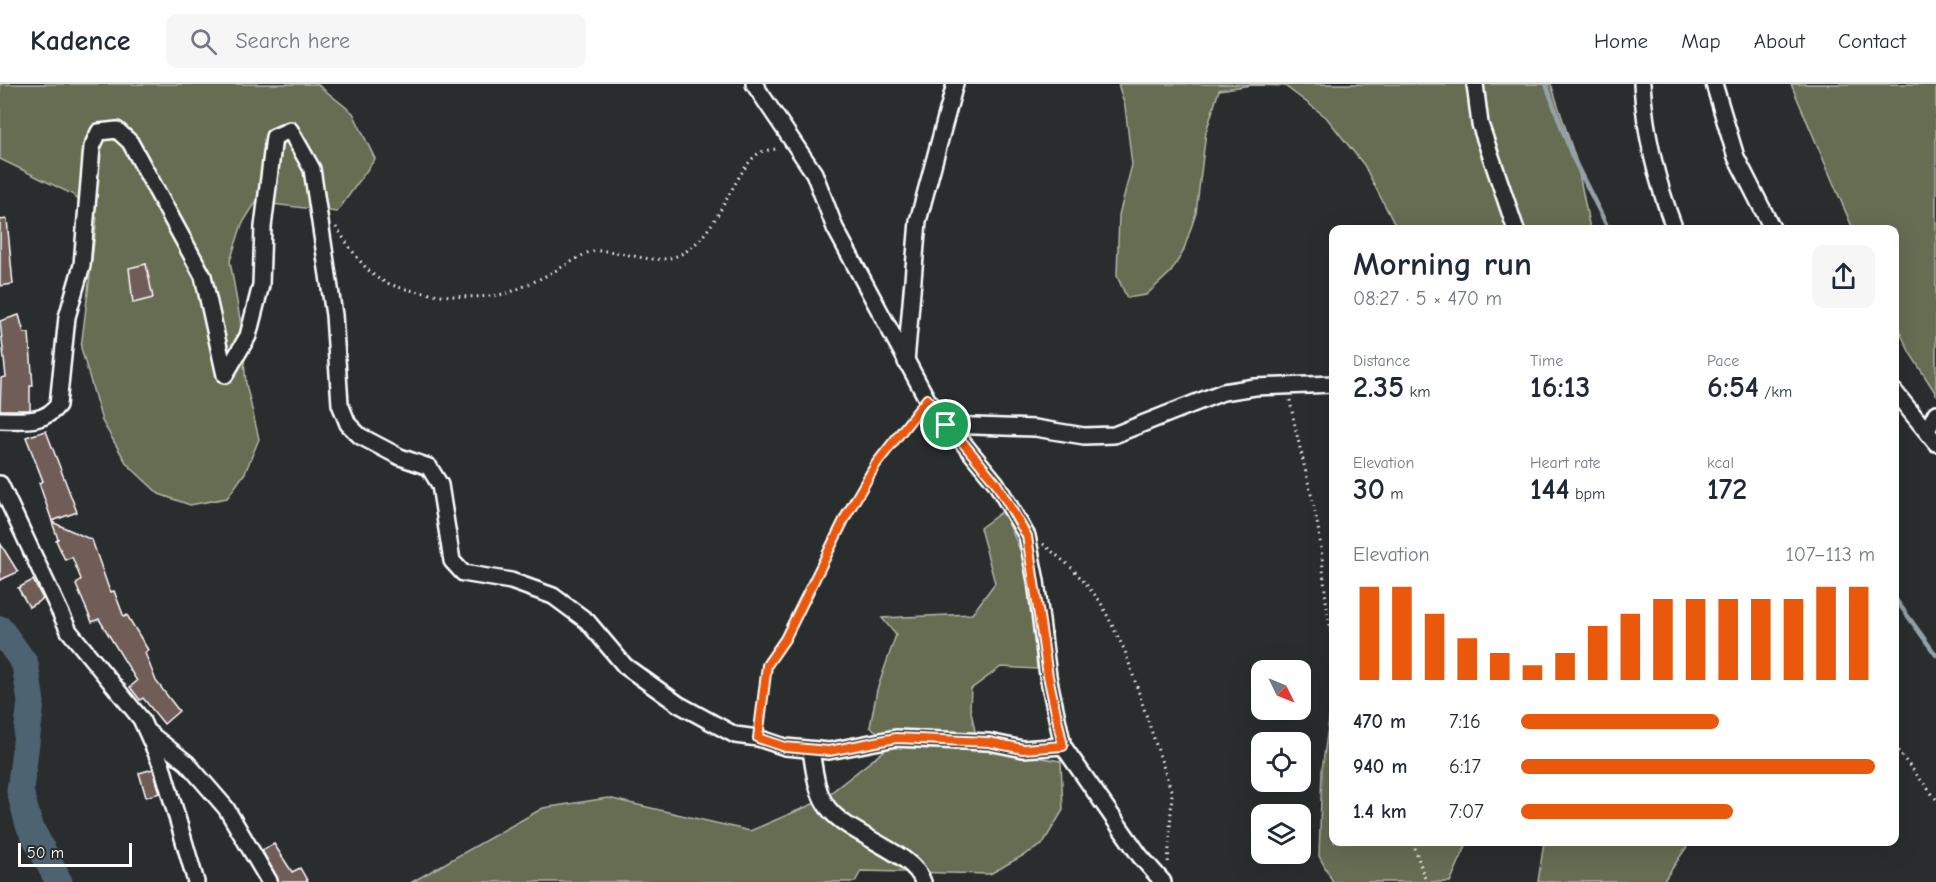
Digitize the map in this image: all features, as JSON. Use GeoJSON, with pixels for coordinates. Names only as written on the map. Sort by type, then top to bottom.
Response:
{"type":"FeatureCollection","features":[{"type":"Feature","properties":{"kind":"street"},"geometry":{"type":"LineString","coordinates":[[754,84],[793,146],[814,172],[835,228],[927,399],[946,425],[996,483],[1027,536],[1048,676],[1063,746],[1140,856],[1165,876]]}},
{"type":"Feature","properties":{"kind":"street"},"geometry":{"type":"LineString","coordinates":[[906,362],[918,221],[955,84]]}},
{"type":"Feature","properties":{"kind":"street"},"geometry":{"type":"LineString","coordinates":[[1475,84],[1479,124],[1514,225]]}},
{"type":"Feature","properties":{"kind":"street"},"geometry":{"type":"LineString","coordinates":[[1642,84],[1644,113],[1660,189],[1673,225]]}},
{"type":"Feature","properties":{"kind":"street"},"geometry":{"type":"LineString","coordinates":[[1714,84],[1736,157],[1770,225]]}},
{"type":"Feature","properties":{"kind":"street"},"geometry":{"type":"LineString","coordinates":[[0,420],[41,419],[51,414],[58,405],[67,317],[82,265],[92,147],[99,132],[117,129],[130,142],[203,276],[225,375],[248,336],[261,285],[266,192],[274,137],[290,130],[312,169],[334,315],[340,404],[348,424],[360,436],[400,457],[429,467],[440,485],[452,561],[463,573],[511,581],[552,596],[587,621],[625,666],[678,704],[735,735],[758,738],[785,747],[829,751],[896,738],[989,742],[1023,749],[1063,746]]}},
{"type":"Feature","properties":{"kind":"street"},"geometry":{"type":"LineString","coordinates":[[946,425],[1035,428],[1084,435],[1114,435],[1223,392],[1329,384]]}},
{"type":"Feature","properties":{"kind":"street"},"geometry":{"type":"LineString","coordinates":[[1899,397],[1931,437]]}},
{"type":"Feature","properties":{"kind":"street"},"geometry":{"type":"LineString","coordinates":[[1931,437],[1936,413]]}},
{"type":"Feature","properties":{"kind":"street"},"geometry":{"type":"LineString","coordinates":[[0,484],[69,631],[124,695],[141,719],[162,766],[196,882]]}},
{"type":"Feature","properties":{"kind":"street"},"geometry":{"type":"LineString","coordinates":[[147,732],[187,763],[226,808],[268,881]]}},
{"type":"Feature","properties":{"kind":"street"},"geometry":{"type":"LineString","coordinates":[[811,750],[816,778],[827,807],[852,831],[904,860],[921,876],[923,882]]}},
{"type":"Feature","properties":{"kind":"path"},"geometry":{"type":"LineString","coordinates":[[333,223],[356,256],[378,278],[392,286],[412,291],[479,296],[510,292],[590,252],[608,252],[643,260],[668,258],[686,251],[703,238],[719,216],[749,163],[761,152],[793,146]]}},
{"type":"Feature","properties":{"kind":"path"},"geometry":{"type":"LineString","coordinates":[[1287,386],[1300,456],[1317,523],[1329,629]]}},
{"type":"Feature","properties":{"kind":"path"},"geometry":{"type":"LineString","coordinates":[[758,738],[767,665],[785,639],[846,516],[876,464],[927,399]]}},
{"type":"Feature","properties":{"kind":"path"},"geometry":{"type":"LineString","coordinates":[[1027,536],[1051,548],[1073,569],[1100,601],[1125,651],[1172,793],[1165,876]]}},
{"type":"Feature","properties":{"kind":"path"},"geometry":{"type":"LineString","coordinates":[[1899,752],[1936,799]]}},
{"type":"Feature","properties":{"kind":"path"},"geometry":{"type":"LineString","coordinates":[[1414,846],[1426,882]]}},
{"type":"Feature","properties":{"kind":"green space"},"geometry":{"type":"Polygon","coordinates":[[[0,84],[317,84],[353,113],[375,159],[337,212],[256,202],[242,224],[230,261],[241,325],[246,384],[259,439],[245,473],[227,498],[190,505],[159,494],[127,464],[102,421],[81,348],[97,218],[72,194],[0,159],[0,84]]]}},
{"type":"Feature","properties":{"kind":"green space"},"geometry":{"type":"Polygon","coordinates":[[[1118,84],[1551,84],[1577,163],[1589,225],[1395,225],[1364,165],[1326,117],[1285,86],[1251,85],[1219,90],[1206,132],[1196,213],[1183,252],[1171,272],[1146,295],[1127,298],[1117,276],[1119,215],[1132,165],[1125,106],[1118,84]]]}},
{"type":"Feature","properties":{"kind":"green space"},"geometry":{"type":"Polygon","coordinates":[[[1791,84],[1936,84],[1936,394],[1910,353],[1899,330],[1899,225],[1851,225],[1791,84]]]}},
{"type":"Feature","properties":{"kind":"green space"},"geometry":{"type":"Polygon","coordinates":[[[1003,511],[1027,566],[1037,669],[1001,667],[971,689],[970,707],[976,736],[928,731],[882,735],[870,727],[877,690],[896,635],[882,618],[972,614],[995,583],[980,528],[1003,511]]]}},
{"type":"Feature","properties":{"kind":"green space"},"geometry":{"type":"Polygon","coordinates":[[[1329,720],[1329,846],[1466,846],[1450,882],[1333,882],[1319,856],[1322,770],[1329,720]]]}},
{"type":"Feature","properties":{"kind":"green space"},"geometry":{"type":"Polygon","coordinates":[[[889,747],[1002,752],[1061,761],[1063,810],[1042,845],[990,874],[861,871],[855,882],[412,882],[543,808],[608,798],[750,831],[820,801],[889,747]]]}},
{"type":"Feature","properties":{"kind":"green space"},"geometry":{"type":"Polygon","coordinates":[[[1543,846],[1687,846],[1663,882],[1538,882],[1543,846]]]}},
{"type":"Feature","properties":{"kind":"building"},"geometry":{"type":"Polygon","coordinates":[[[7,219],[13,284],[0,286],[0,220],[7,219]]]}},
{"type":"Feature","properties":{"kind":"building"},"geometry":{"type":"Polygon","coordinates":[[[146,264],[153,298],[133,303],[129,268],[146,264]]]}},
{"type":"Feature","properties":{"kind":"building"},"geometry":{"type":"Polygon","coordinates":[[[19,315],[24,333],[29,333],[33,386],[30,386],[30,410],[0,410],[1,378],[6,377],[0,321],[19,315]]]}},
{"type":"Feature","properties":{"kind":"building"},"geometry":{"type":"Polygon","coordinates":[[[46,431],[77,512],[52,521],[39,483],[43,481],[26,437],[46,431]]]}},
{"type":"Feature","properties":{"kind":"building"},"geometry":{"type":"Polygon","coordinates":[[[52,522],[92,540],[110,592],[114,591],[124,617],[127,615],[148,650],[145,653],[156,681],[179,711],[164,724],[143,698],[140,700],[130,687],[137,681],[99,619],[92,622],[76,585],[81,579],[72,557],[65,560],[56,540],[58,539],[52,522]]]}},
{"type":"Feature","properties":{"kind":"building"},"geometry":{"type":"Polygon","coordinates":[[[0,543],[18,572],[0,580],[0,543]]]}},
{"type":"Feature","properties":{"kind":"building"},"geometry":{"type":"Polygon","coordinates":[[[33,580],[43,599],[29,607],[18,588],[33,580]]]}},
{"type":"Feature","properties":{"kind":"building"},"geometry":{"type":"Polygon","coordinates":[[[153,769],[160,793],[146,797],[139,773],[153,769]]]}},
{"type":"Feature","properties":{"kind":"building"},"geometry":{"type":"Polygon","coordinates":[[[274,844],[292,872],[300,868],[308,882],[279,882],[262,850],[274,844]]]}},
{"type":"Feature","properties":{"kind":"waterway"},"geometry":{"type":"LineString","coordinates":[[1546,84],[1572,156],[1606,225]]}},
{"type":"Feature","properties":{"kind":"waterway"},"geometry":{"type":"LineString","coordinates":[[1899,604],[1936,655]]}},
{"type":"Feature","properties":{"kind":"waterway"},"geometry":{"type":"LineString","coordinates":[[0,629],[25,664],[31,702],[20,791],[29,825],[59,882]]}},
{"type":"Feature","properties":{"kind":"route"},"geometry":{"type":"LineString","coordinates":[[927,399],[946,425],[996,483],[1027,536],[1036,581],[1041,636],[1063,746],[1023,749],[989,742],[896,738],[829,751],[785,747],[758,738],[767,665],[785,639],[846,516],[876,464],[927,399]]}}]}
